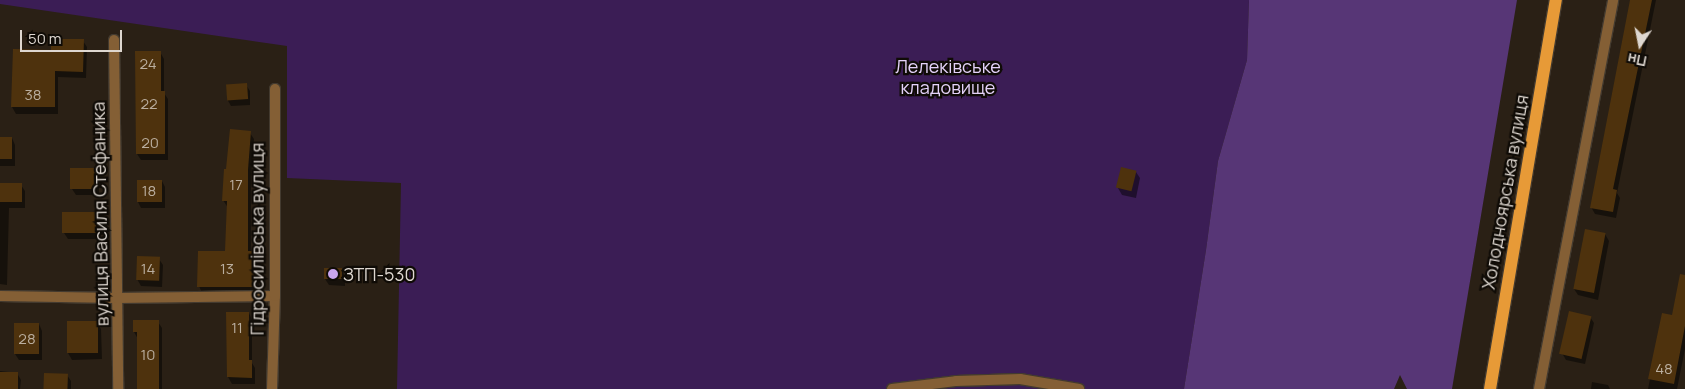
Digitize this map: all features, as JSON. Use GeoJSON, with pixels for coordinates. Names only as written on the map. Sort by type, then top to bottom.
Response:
{"type":"FeatureCollection","features":[{"type":"Feature","properties":{"kind":"main road","name":"Холодноярська вулиця"},"geometry":{"type":"LineString","coordinates":[[1490,389],[1556,0]]}},
{"type":"Feature","properties":{"kind":"street"},"geometry":{"type":"LineString","coordinates":[[1539,389],[1613,0]]}},
{"type":"Feature","properties":{"kind":"street","name":"вулиця Василя Стефаника"},"geometry":{"type":"LineString","coordinates":[[114,40],[118,389]]}},
{"type":"Feature","properties":{"kind":"street","name":"Гідросилівська вулиця"},"geometry":{"type":"LineString","coordinates":[[272,389],[275,296],[275,89]]}},
{"type":"Feature","properties":{"kind":"street"},"geometry":{"type":"LineString","coordinates":[[0,296],[117,298],[275,296]]}},
{"type":"Feature","properties":{"kind":"street"},"geometry":{"type":"LineString","coordinates":[[892,389],[956,381],[1020,379],[1080,389]]}},
{"type":"Feature","properties":{"kind":"green space","name":"Лелеківське кладовище"},"geometry":{"type":"Polygon","coordinates":[[[0,0],[1249,0],[1247,60],[1218,161],[1184,389],[397,389],[401,183],[287,178],[287,46],[0,4],[0,0]]]}},
{"type":"Feature","properties":{"kind":"shaded area"},"geometry":{"type":"Polygon","coordinates":[[[1249,0],[1517,0],[1452,389],[1407,389],[1400,375],[1394,389],[1184,389],[1218,161],[1247,60],[1249,0]]]}},
{"type":"Feature","properties":{"kind":"building"},"geometry":{"type":"Polygon","coordinates":[[[1630,0],[1652,0],[1613,189],[1617,190],[1613,212],[1590,208],[1630,0]]]}},
{"type":"Feature","properties":{"kind":"building"},"geometry":{"type":"Polygon","coordinates":[[[51,39],[84,39],[83,72],[55,71],[55,107],[11,107],[13,49],[51,50],[51,39]]]}},
{"type":"Feature","properties":{"kind":"building"},"geometry":{"type":"Polygon","coordinates":[[[135,51],[161,51],[161,91],[165,91],[165,154],[136,154],[135,51]]]}},
{"type":"Feature","properties":{"kind":"building"},"geometry":{"type":"Polygon","coordinates":[[[247,83],[248,99],[227,100],[226,84],[247,83]]]}},
{"type":"Feature","properties":{"kind":"building"},"geometry":{"type":"Polygon","coordinates":[[[230,129],[251,131],[248,170],[248,251],[256,251],[256,287],[197,287],[198,251],[225,251],[227,201],[222,201],[224,169],[226,169],[230,129]]]}},
{"type":"Feature","properties":{"kind":"building"},"geometry":{"type":"Polygon","coordinates":[[[0,137],[12,137],[12,159],[0,159],[0,137]]]}},
{"type":"Feature","properties":{"kind":"building"},"geometry":{"type":"Polygon","coordinates":[[[1121,167],[1137,171],[1131,191],[1116,187],[1121,167]]]}},
{"type":"Feature","properties":{"kind":"building"},"geometry":{"type":"Polygon","coordinates":[[[70,168],[96,168],[96,189],[70,189],[70,168]]]}},
{"type":"Feature","properties":{"kind":"building"},"geometry":{"type":"Polygon","coordinates":[[[137,180],[162,180],[162,202],[137,202],[137,180]]]}},
{"type":"Feature","properties":{"kind":"building"},"geometry":{"type":"Polygon","coordinates":[[[0,183],[22,183],[22,202],[0,202],[0,183]]]}},
{"type":"Feature","properties":{"kind":"building"},"geometry":{"type":"Polygon","coordinates":[[[62,212],[96,212],[96,233],[62,233],[62,212]]]}},
{"type":"Feature","properties":{"kind":"building"},"geometry":{"type":"Polygon","coordinates":[[[1585,229],[1606,233],[1594,293],[1573,289],[1585,229]]]}},
{"type":"Feature","properties":{"kind":"building"},"geometry":{"type":"Polygon","coordinates":[[[137,256],[160,257],[159,281],[136,280],[137,256]]]}},
{"type":"Feature","properties":{"kind":"building","name":"ЗТП-530"},"geometry":{"type":"Polygon","coordinates":[[[324,268],[342,268],[342,279],[324,279],[324,268]]]}},
{"type":"Feature","properties":{"kind":"building"},"geometry":{"type":"Polygon","coordinates":[[[1680,274],[1685,275],[1685,326],[1674,384],[1648,379],[1662,313],[1672,315],[1680,274]]]}},
{"type":"Feature","properties":{"kind":"building"},"geometry":{"type":"Polygon","coordinates":[[[1569,311],[1591,316],[1582,359],[1559,354],[1569,311]]]}},
{"type":"Feature","properties":{"kind":"building"},"geometry":{"type":"Polygon","coordinates":[[[226,312],[249,312],[249,360],[252,360],[252,378],[227,377],[226,312]]]}},
{"type":"Feature","properties":{"kind":"building"},"geometry":{"type":"Polygon","coordinates":[[[133,320],[159,320],[159,389],[137,389],[137,332],[133,332],[133,320]]]}},
{"type":"Feature","properties":{"kind":"building"},"geometry":{"type":"Polygon","coordinates":[[[67,321],[98,321],[98,353],[67,353],[67,321]]]}},
{"type":"Feature","properties":{"kind":"building"},"geometry":{"type":"Polygon","coordinates":[[[14,323],[39,323],[39,354],[14,354],[14,323]]]}},
{"type":"Feature","properties":{"kind":"building"},"geometry":{"type":"Polygon","coordinates":[[[0,372],[18,372],[18,389],[0,389],[0,372]]]}},
{"type":"Feature","properties":{"kind":"building"},"geometry":{"type":"Polygon","coordinates":[[[44,373],[68,374],[67,389],[43,389],[44,373]]]}},
{"type":"Feature","properties":{"kind":"place","name":"ЗТП-530"},"geometry":{"type":"Point","coordinates":[333,274]}}]}
